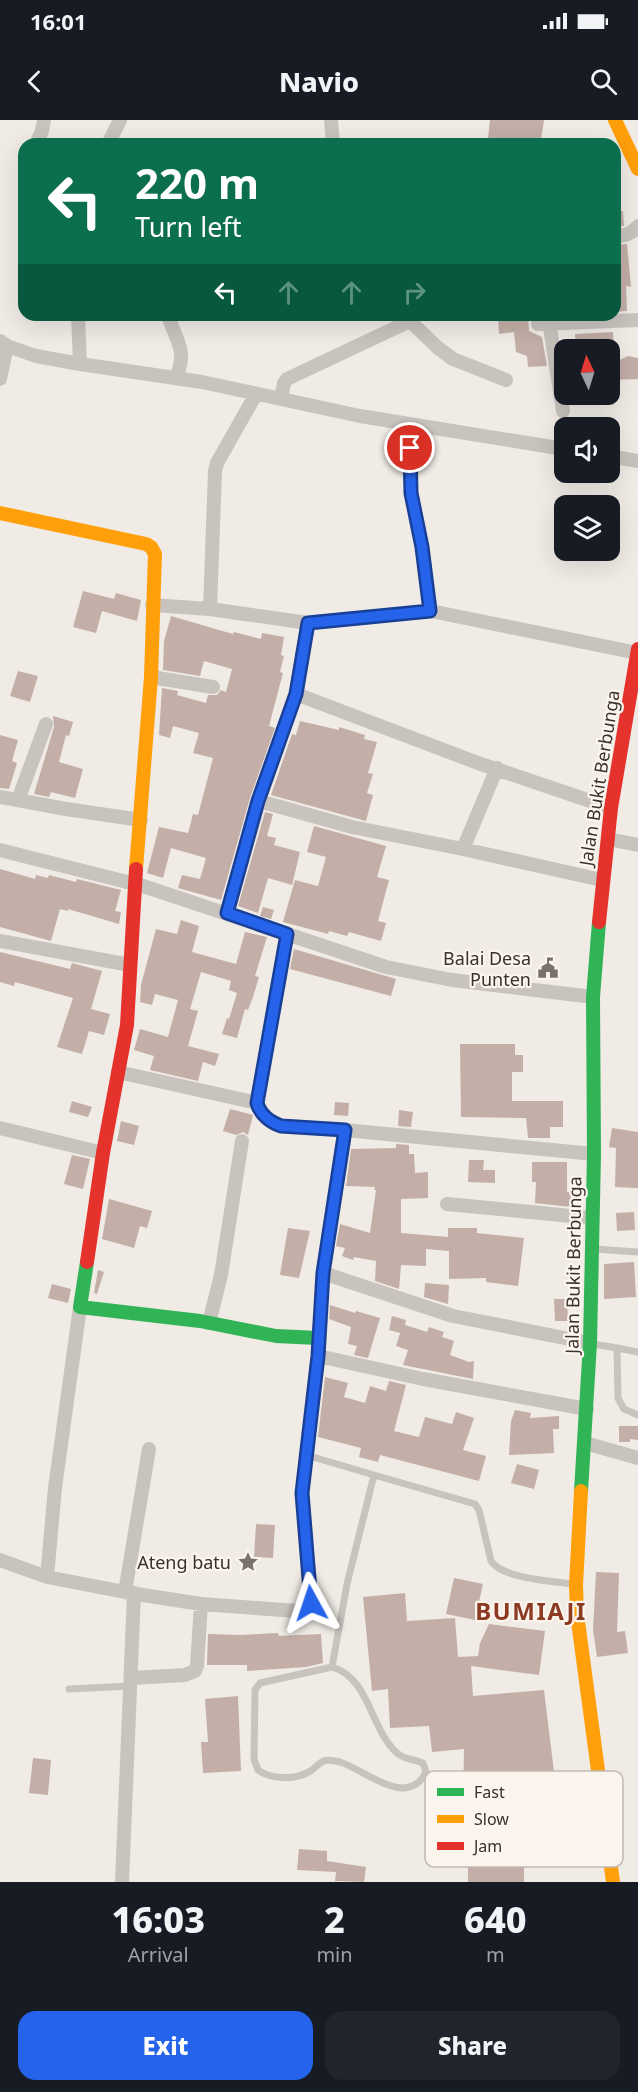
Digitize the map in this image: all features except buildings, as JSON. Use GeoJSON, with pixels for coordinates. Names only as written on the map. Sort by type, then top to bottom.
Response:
{"type":"FeatureCollection","features":[{"type":"Feature","properties":{"kind":"main road"},"geometry":{"type":"LineString","coordinates":[[615,120],[638,169]]}},
{"type":"Feature","properties":{"kind":"main road"},"geometry":{"type":"LineString","coordinates":[[0,513],[149,545],[155,554],[151,677],[134,884],[127,1025],[103,1153],[80,1307],[209,1323],[276,1336],[318,1338]]}},
{"type":"Feature","properties":{"kind":"main road","name":"Jalan Bukit Berbunga"},"geometry":{"type":"LineString","coordinates":[[598,1771],[577,1614],[576,1585],[590,1343],[594,1154],[593,997],[602,880],[611,808],[638,651]]}},
{"type":"Feature","properties":{"kind":"main road","name":"Jalan Bukit Berbunga"},"geometry":{"type":"LineString","coordinates":[[611,1867],[613,1882]]}},
{"type":"Feature","properties":{"kind":"street"},"geometry":{"type":"LineString","coordinates":[[39,138],[44,120]]}},
{"type":"Feature","properties":{"kind":"street"},"geometry":{"type":"LineString","coordinates":[[111,138],[120,120]]}},
{"type":"Feature","properties":{"kind":"street"},"geometry":{"type":"LineString","coordinates":[[331,120],[332,138]]}},
{"type":"Feature","properties":{"kind":"street"},"geometry":{"type":"LineString","coordinates":[[621,236],[634,231],[638,226]]}},
{"type":"Feature","properties":{"kind":"street"},"geometry":{"type":"LineString","coordinates":[[621,320],[638,320]]}},
{"type":"Feature","properties":{"kind":"street"},"geometry":{"type":"LineString","coordinates":[[78,321],[80,364]]}},
{"type":"Feature","properties":{"kind":"street"},"geometry":{"type":"LineString","coordinates":[[169,321],[181,351],[178,378]]}},
{"type":"Feature","properties":{"kind":"street"},"geometry":{"type":"LineString","coordinates":[[281,399],[287,379],[402,321]]}},
{"type":"Feature","properties":{"kind":"street"},"geometry":{"type":"LineString","coordinates":[[411,321],[438,348],[453,359],[506,380]]}},
{"type":"Feature","properties":{"kind":"street"},"geometry":{"type":"LineString","coordinates":[[545,321],[563,411]]}},
{"type":"Feature","properties":{"kind":"street"},"geometry":{"type":"LineString","coordinates":[[0,379],[4,343],[36,356],[202,382],[409,425],[554,447]]}},
{"type":"Feature","properties":{"kind":"street"},"geometry":{"type":"LineString","coordinates":[[210,609],[215,471],[217,463],[256,394]]}},
{"type":"Feature","properties":{"kind":"street"},"geometry":{"type":"LineString","coordinates":[[409,425],[411,493],[422,547],[430,611]]}},
{"type":"Feature","properties":{"kind":"street"},"geometry":{"type":"LineString","coordinates":[[620,458],[638,461]]}},
{"type":"Feature","properties":{"kind":"street"},"geometry":{"type":"LineString","coordinates":[[152,605],[210,609],[308,623],[430,611],[638,651]]}},
{"type":"Feature","properties":{"kind":"street"},"geometry":{"type":"LineString","coordinates":[[227,913],[258,801],[296,694],[308,623]]}},
{"type":"Feature","properties":{"kind":"street"},"geometry":{"type":"LineString","coordinates":[[151,677],[213,687]]}},
{"type":"Feature","properties":{"kind":"street"},"geometry":{"type":"LineString","coordinates":[[296,694],[611,808]]}},
{"type":"Feature","properties":{"kind":"street"},"geometry":{"type":"LineString","coordinates":[[18,800],[46,724]]}},
{"type":"Feature","properties":{"kind":"street"},"geometry":{"type":"LineString","coordinates":[[463,849],[497,768]]}},
{"type":"Feature","properties":{"kind":"street"},"geometry":{"type":"LineString","coordinates":[[0,797],[141,820]]}},
{"type":"Feature","properties":{"kind":"street"},"geometry":{"type":"LineString","coordinates":[[258,801],[352,827],[602,880]]}},
{"type":"Feature","properties":{"kind":"street"},"geometry":{"type":"LineString","coordinates":[[608,839],[638,845]]}},
{"type":"Feature","properties":{"kind":"street"},"geometry":{"type":"LineString","coordinates":[[0,850],[134,884],[386,967],[452,980],[593,997]]}},
{"type":"Feature","properties":{"kind":"street"},"geometry":{"type":"LineString","coordinates":[[287,934],[257,1103],[267,1118],[281,1126],[594,1154]]}},
{"type":"Feature","properties":{"kind":"street"},"geometry":{"type":"LineString","coordinates":[[0,941],[130,965]]}},
{"type":"Feature","properties":{"kind":"street"},"geometry":{"type":"LineString","coordinates":[[118,1072],[257,1103]]}},
{"type":"Feature","properties":{"kind":"street"},"geometry":{"type":"LineString","coordinates":[[0,1128],[103,1153]]}},
{"type":"Feature","properties":{"kind":"street"},"geometry":{"type":"LineString","coordinates":[[0,1560],[46,1577],[201,1604],[297,1611],[304,1611],[310,1606],[302,1493],[318,1356],[323,1273],[345,1130]]}},
{"type":"Feature","properties":{"kind":"street"},"geometry":{"type":"LineString","coordinates":[[209,1323],[221,1275],[242,1141]]}},
{"type":"Feature","properties":{"kind":"street"},"geometry":{"type":"LineString","coordinates":[[447,1204],[592,1218]]}},
{"type":"Feature","properties":{"kind":"street"},"geometry":{"type":"LineString","coordinates":[[323,1273],[453,1316],[590,1343]]}},
{"type":"Feature","properties":{"kind":"street"},"geometry":{"type":"LineString","coordinates":[[46,1577],[55,1488],[80,1307]]}},
{"type":"Feature","properties":{"kind":"street"},"geometry":{"type":"LineString","coordinates":[[318,1356],[423,1379],[587,1409]]}},
{"type":"Feature","properties":{"kind":"street"},"geometry":{"type":"LineString","coordinates":[[585,1443],[638,1458]]}},
{"type":"Feature","properties":{"kind":"street"},"geometry":{"type":"LineString","coordinates":[[123,1882],[131,1682],[129,1592],[149,1449]]}},
{"type":"Feature","properties":{"kind":"street"},"geometry":{"type":"LineString","coordinates":[[131,1682],[185,1675],[195,1671],[198,1666],[201,1604]]}},
{"type":"Feature","properties":{"kind":"lane"},"geometry":{"type":"LineString","coordinates":[[592,1248],[638,1252]]}},
{"type":"Feature","properties":{"kind":"lane"},"geometry":{"type":"LineString","coordinates":[[590,1343],[638,1352]]}},
{"type":"Feature","properties":{"kind":"lane"},"geometry":{"type":"LineString","coordinates":[[617,1348],[618,1398],[624,1409],[638,1415]]}},
{"type":"Feature","properties":{"kind":"lane"},"geometry":{"type":"LineString","coordinates":[[306,1455],[477,1505],[491,1561],[501,1570],[576,1585]]}},
{"type":"Feature","properties":{"kind":"lane"},"geometry":{"type":"LineString","coordinates":[[332,1667],[347,1584],[374,1475]]}},
{"type":"Feature","properties":{"kind":"lane"},"geometry":{"type":"LineString","coordinates":[[425,1774],[420,1781],[408,1787],[388,1786],[342,1763],[322,1761],[306,1774],[272,1777],[258,1770],[254,1759],[255,1690],[260,1683],[332,1667],[343,1670],[355,1681],[383,1736],[398,1754],[405,1759],[423,1764],[426,1771]]}},
{"type":"Feature","properties":{"kind":"lane"},"geometry":{"type":"LineString","coordinates":[[69,1689],[131,1682]]}},
{"type":"Feature","properties":{"kind":"traffic: fast"},"geometry":{"type":"LineString","coordinates":[[581,1491],[590,1343],[594,1154],[593,997],[599,922]]}},
{"type":"Feature","properties":{"kind":"traffic: fast"},"geometry":{"type":"LineString","coordinates":[[87,1262],[80,1307],[200,1321],[276,1336],[318,1338]]}},
{"type":"Feature","properties":{"kind":"traffic: slow"},"geometry":{"type":"LineString","coordinates":[[615,120],[638,169]]}},
{"type":"Feature","properties":{"kind":"traffic: slow"},"geometry":{"type":"LineString","coordinates":[[0,513],[146,544],[155,554],[151,677],[136,869]]}},
{"type":"Feature","properties":{"kind":"traffic: slow"},"geometry":{"type":"LineString","coordinates":[[581,1491],[576,1585],[577,1614],[598,1771]]}},
{"type":"Feature","properties":{"kind":"traffic: slow"},"geometry":{"type":"LineString","coordinates":[[611,1867],[613,1882]]}},
{"type":"Feature","properties":{"kind":"traffic: jam"},"geometry":{"type":"LineString","coordinates":[[599,922],[611,808],[638,649]]}},
{"type":"Feature","properties":{"kind":"traffic: jam"},"geometry":{"type":"LineString","coordinates":[[87,1262],[103,1153],[127,1025],[136,869]]}},
{"type":"Feature","properties":{"kind":"place","name":"Balai Desa Punten"},"geometry":{"type":"Point","coordinates":[548,968]}},
{"type":"Feature","properties":{"kind":"place","name":"Ateng batu"},"geometry":{"type":"Point","coordinates":[248,1562]}},
{"type":"Feature","properties":{"kind":"district","name":"BUMIAJI"},"geometry":{"type":"Point","coordinates":[531,1610]}},
{"type":"Feature","properties":{"kind":"route"},"geometry":{"type":"LineString","coordinates":[[311,1603],[302,1493],[318,1356],[323,1273],[345,1130],[281,1126],[273,1123],[259,1109],[257,1103],[287,934],[227,913],[258,801],[296,694],[308,623],[430,611],[422,547],[411,493],[410,448]]}}]}
